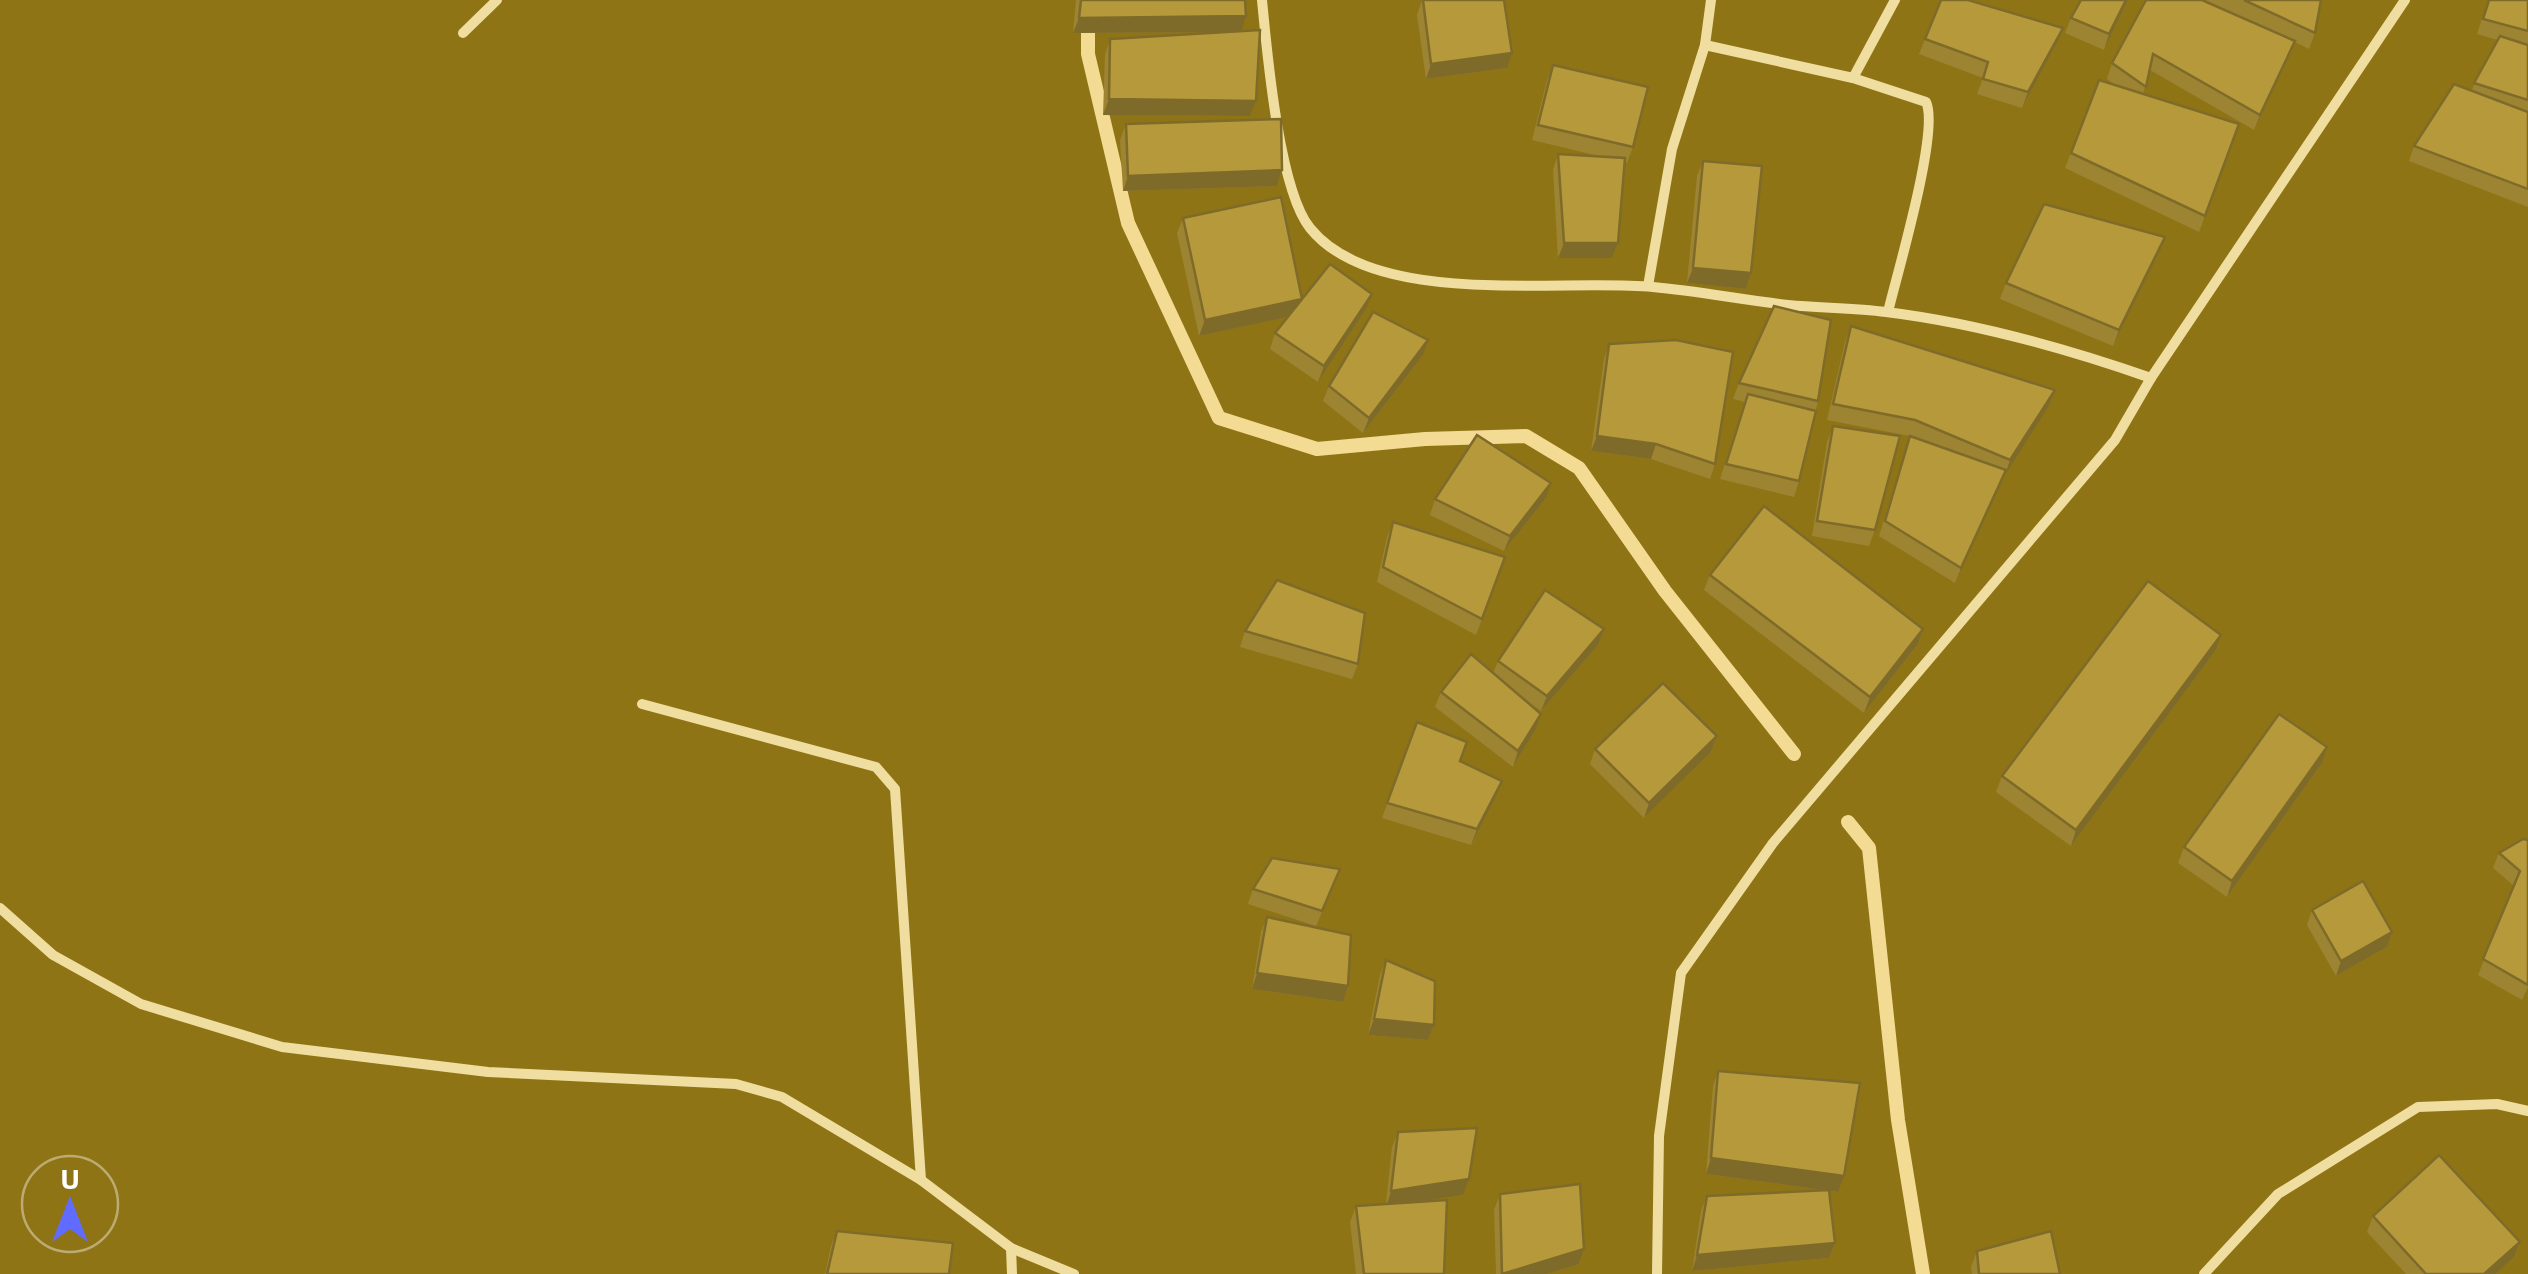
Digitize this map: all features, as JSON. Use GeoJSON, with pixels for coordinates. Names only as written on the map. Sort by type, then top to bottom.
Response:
{"type":"FeatureCollection","features":[{"type":"Feature","properties":{"kind":"street"},"geometry":{"type":"LineString","coordinates":[[463,33],[497,0]]}},
{"type":"Feature","properties":{"kind":"street"},"geometry":{"type":"LineString","coordinates":[[1262,0],[1294,195],[1310,228],[1342,257],[1420,278],[1498,288],[1648,286],[1789,305],[1888,312],[2060,346],[2150,378]]}},
{"type":"Feature","properties":{"kind":"street"},"geometry":{"type":"LineString","coordinates":[[1648,286],[1672,149],[1705,45],[1711,0]]}},
{"type":"Feature","properties":{"kind":"street"},"geometry":{"type":"LineString","coordinates":[[1853,78],[1895,0]]}},
{"type":"Feature","properties":{"kind":"street"},"geometry":{"type":"LineString","coordinates":[[1657,1274],[1660,1136],[1682,973],[1773,844],[2114,440],[2150,378],[2405,0]]}},
{"type":"Feature","properties":{"kind":"street"},"geometry":{"type":"LineString","coordinates":[[1705,45],[1853,78],[1926,102],[1931,112],[1926,150],[1888,312]]}},
{"type":"Feature","properties":{"kind":"street"},"geometry":{"type":"LineString","coordinates":[[642,704],[876,767],[895,789],[921,1180]]}},
{"type":"Feature","properties":{"kind":"street"},"geometry":{"type":"LineString","coordinates":[[0,908],[53,955],[140,1004],[282,1047],[488,1072],[736,1084],[782,1096],[921,1180],[1011,1248],[1074,1274]]}},
{"type":"Feature","properties":{"kind":"street"},"geometry":{"type":"LineString","coordinates":[[2204,1274],[2278,1194],[2344,1149],[2418,1107],[2496,1104],[2528,1110]]}},
{"type":"Feature","properties":{"kind":"street"},"geometry":{"type":"LineString","coordinates":[[1011,1248],[1012,1274]]}},
{"type":"Feature","properties":{"kind":"building"},"geometry":{"type":"Polygon","coordinates":[[[1081,0],[1245,0],[1246,16],[1079,18],[1081,0]]]}},
{"type":"Feature","properties":{"kind":"building"},"geometry":{"type":"Polygon","coordinates":[[[1423,0],[1504,0],[1512,53],[1431,64],[1423,0]]]}},
{"type":"Feature","properties":{"kind":"building"},"geometry":{"type":"Polygon","coordinates":[[[1941,0],[1968,0],[2063,28],[2028,92],[1983,79],[1988,62],[1925,39],[1941,0]]]}},
{"type":"Feature","properties":{"kind":"building"},"geometry":{"type":"Polygon","coordinates":[[[2081,0],[2126,0],[2109,34],[2071,18],[2081,0]]]}},
{"type":"Feature","properties":{"kind":"building"},"geometry":{"type":"Polygon","coordinates":[[[2146,0],[2202,0],[2295,41],[2260,115],[2153,54],[2146,87],[2112,63],[2146,0]]]}},
{"type":"Feature","properties":{"kind":"building"},"geometry":{"type":"Polygon","coordinates":[[[2244,0],[2321,0],[2315,33],[2244,0]]]}},
{"type":"Feature","properties":{"kind":"building"},"geometry":{"type":"Polygon","coordinates":[[[2489,0],[2528,0],[2528,31],[2483,19],[2489,0]]]}},
{"type":"Feature","properties":{"kind":"building"},"geometry":{"type":"Polygon","coordinates":[[[1260,30],[1256,101],[1109,99],[1110,39],[1260,30]]]}},
{"type":"Feature","properties":{"kind":"building"},"geometry":{"type":"Polygon","coordinates":[[[2500,36],[2528,45],[2528,100],[2474,83],[2500,36]]]}},
{"type":"Feature","properties":{"kind":"building"},"geometry":{"type":"Polygon","coordinates":[[[1553,65],[1648,87],[1633,147],[1538,125],[1553,65]]]}},
{"type":"Feature","properties":{"kind":"building"},"geometry":{"type":"Polygon","coordinates":[[[2099,80],[2239,124],[2205,216],[2071,153],[2099,80]]]}},
{"type":"Feature","properties":{"kind":"building"},"geometry":{"type":"Polygon","coordinates":[[[2454,84],[2528,112],[2528,189],[2414,146],[2454,84]]]}},
{"type":"Feature","properties":{"kind":"building"},"geometry":{"type":"Polygon","coordinates":[[[1281,119],[1282,170],[1128,176],[1126,124],[1281,119]]]}},
{"type":"Feature","properties":{"kind":"building"},"geometry":{"type":"Polygon","coordinates":[[[1558,154],[1625,158],[1618,243],[1564,243],[1558,154]]]}},
{"type":"Feature","properties":{"kind":"building"},"geometry":{"type":"Polygon","coordinates":[[[1703,161],[1762,166],[1751,273],[1693,268],[1703,161]]]}},
{"type":"Feature","properties":{"kind":"building"},"geometry":{"type":"Polygon","coordinates":[[[1281,197],[1302,299],[1205,320],[1183,218],[1281,197]]]}},
{"type":"Feature","properties":{"kind":"building"},"geometry":{"type":"Polygon","coordinates":[[[2044,204],[2165,237],[2119,330],[2006,283],[2044,204]]]}},
{"type":"Feature","properties":{"kind":"building"},"geometry":{"type":"Polygon","coordinates":[[[1330,264],[1372,294],[1324,366],[1275,333],[1330,264]]]}},
{"type":"Feature","properties":{"kind":"building"},"geometry":{"type":"Polygon","coordinates":[[[1774,306],[1831,320],[1818,401],[1739,383],[1774,306]]]}},
{"type":"Feature","properties":{"kind":"building"},"geometry":{"type":"Polygon","coordinates":[[[1373,312],[1428,340],[1369,418],[1329,386],[1373,312]]]}},
{"type":"Feature","properties":{"kind":"building"},"geometry":{"type":"Polygon","coordinates":[[[1851,326],[2055,390],[2010,460],[1915,420],[1833,404],[1851,326]]]}},
{"type":"Feature","properties":{"kind":"building"},"geometry":{"type":"Polygon","coordinates":[[[1676,340],[1733,352],[1715,464],[1656,444],[1597,436],[1609,344],[1676,340]]]}},
{"type":"Feature","properties":{"kind":"building"},"geometry":{"type":"Polygon","coordinates":[[[1748,394],[1816,411],[1799,481],[1726,464],[1748,394]]]}},
{"type":"Feature","properties":{"kind":"building"},"geometry":{"type":"Polygon","coordinates":[[[1833,426],[1900,436],[1875,530],[1817,521],[1833,426]]]}},
{"type":"Feature","properties":{"kind":"building"},"geometry":{"type":"Polygon","coordinates":[[[1477,435],[1551,483],[1510,536],[1435,499],[1477,435]]]}},
{"type":"Feature","properties":{"kind":"building"},"geometry":{"type":"Polygon","coordinates":[[[1910,436],[2006,470],[1961,568],[1885,521],[1910,436]]]}},
{"type":"Feature","properties":{"kind":"building"},"geometry":{"type":"Polygon","coordinates":[[[1764,506],[1923,629],[1870,697],[1710,575],[1764,506]]]}},
{"type":"Feature","properties":{"kind":"building"},"geometry":{"type":"Polygon","coordinates":[[[1393,522],[1505,557],[1482,619],[1383,567],[1393,522]]]}},
{"type":"Feature","properties":{"kind":"building"},"geometry":{"type":"Polygon","coordinates":[[[1277,580],[1365,613],[1358,664],[1245,631],[1277,580]]]}},
{"type":"Feature","properties":{"kind":"building"},"geometry":{"type":"Polygon","coordinates":[[[2148,581],[2221,635],[2076,830],[2002,776],[2148,581]]]}},
{"type":"Feature","properties":{"kind":"building"},"geometry":{"type":"Polygon","coordinates":[[[1545,590],[1604,629],[1547,696],[1498,661],[1545,590]]]}},
{"type":"Feature","properties":{"kind":"building"},"geometry":{"type":"Polygon","coordinates":[[[1471,654],[1541,714],[1518,751],[1441,692],[1471,654]]]}},
{"type":"Feature","properties":{"kind":"building"},"geometry":{"type":"Polygon","coordinates":[[[1663,683],[1717,736],[1649,803],[1595,749],[1663,683]]]}},
{"type":"Feature","properties":{"kind":"building"},"geometry":{"type":"Polygon","coordinates":[[[2279,714],[2327,747],[2232,881],[2184,847],[2279,714]]]}},
{"type":"Feature","properties":{"kind":"building"},"geometry":{"type":"Polygon","coordinates":[[[1417,722],[1467,742],[1460,761],[1502,781],[1477,829],[1387,803],[1417,722]]]}},
{"type":"Feature","properties":{"kind":"building"},"geometry":{"type":"Polygon","coordinates":[[[2528,840],[2528,985],[2483,959],[2520,871],[2499,853],[2528,840]]]}},
{"type":"Feature","properties":{"kind":"building"},"geometry":{"type":"Polygon","coordinates":[[[1272,858],[1340,869],[1322,911],[1253,889],[1272,858]]]}},
{"type":"Feature","properties":{"kind":"building"},"geometry":{"type":"Polygon","coordinates":[[[2363,881],[2392,932],[2341,961],[2312,910],[2363,881]]]}},
{"type":"Feature","properties":{"kind":"building"},"geometry":{"type":"Polygon","coordinates":[[[1267,917],[1351,935],[1348,986],[1257,973],[1267,917]]]}},
{"type":"Feature","properties":{"kind":"building"},"geometry":{"type":"Polygon","coordinates":[[[1386,960],[1435,981],[1434,1025],[1374,1019],[1386,960]]]}},
{"type":"Feature","properties":{"kind":"building"},"geometry":{"type":"Polygon","coordinates":[[[1718,1071],[1860,1083],[1844,1176],[1711,1158],[1718,1071]]]}},
{"type":"Feature","properties":{"kind":"building"},"geometry":{"type":"Polygon","coordinates":[[[1477,1128],[1469,1179],[1391,1191],[1398,1132],[1477,1128]]]}},
{"type":"Feature","properties":{"kind":"building"},"geometry":{"type":"Polygon","coordinates":[[[2439,1155],[2520,1242],[2484,1274],[2426,1274],[2373,1216],[2439,1155]]]}},
{"type":"Feature","properties":{"kind":"building"},"geometry":{"type":"Polygon","coordinates":[[[1580,1184],[1584,1249],[1502,1274],[1500,1194],[1580,1184]]]}},
{"type":"Feature","properties":{"kind":"building"},"geometry":{"type":"Polygon","coordinates":[[[1829,1190],[1835,1243],[1697,1255],[1707,1196],[1829,1190]]]}},
{"type":"Feature","properties":{"kind":"building"},"geometry":{"type":"Polygon","coordinates":[[[1447,1200],[1444,1274],[1364,1274],[1356,1206],[1447,1200]]]}},
{"type":"Feature","properties":{"kind":"building"},"geometry":{"type":"Polygon","coordinates":[[[837,1231],[953,1243],[949,1274],[827,1274],[837,1231]]]}},
{"type":"Feature","properties":{"kind":"building"},"geometry":{"type":"Polygon","coordinates":[[[2051,1231],[2060,1274],[1979,1274],[1977,1251],[2051,1231]]]}},
{"type":"Feature","properties":{"kind":"waterway"},"geometry":{"type":"LineString","coordinates":[[1088,0],[1088,54],[1128,223],[1219,418],[1317,449],[1425,439],[1526,436],[1579,468],[1665,591],[1794,754]]}},
{"type":"Feature","properties":{"kind":"waterway"},"geometry":{"type":"LineString","coordinates":[[1848,822],[1869,848],[1898,1120],[1923,1274]]}}]}
